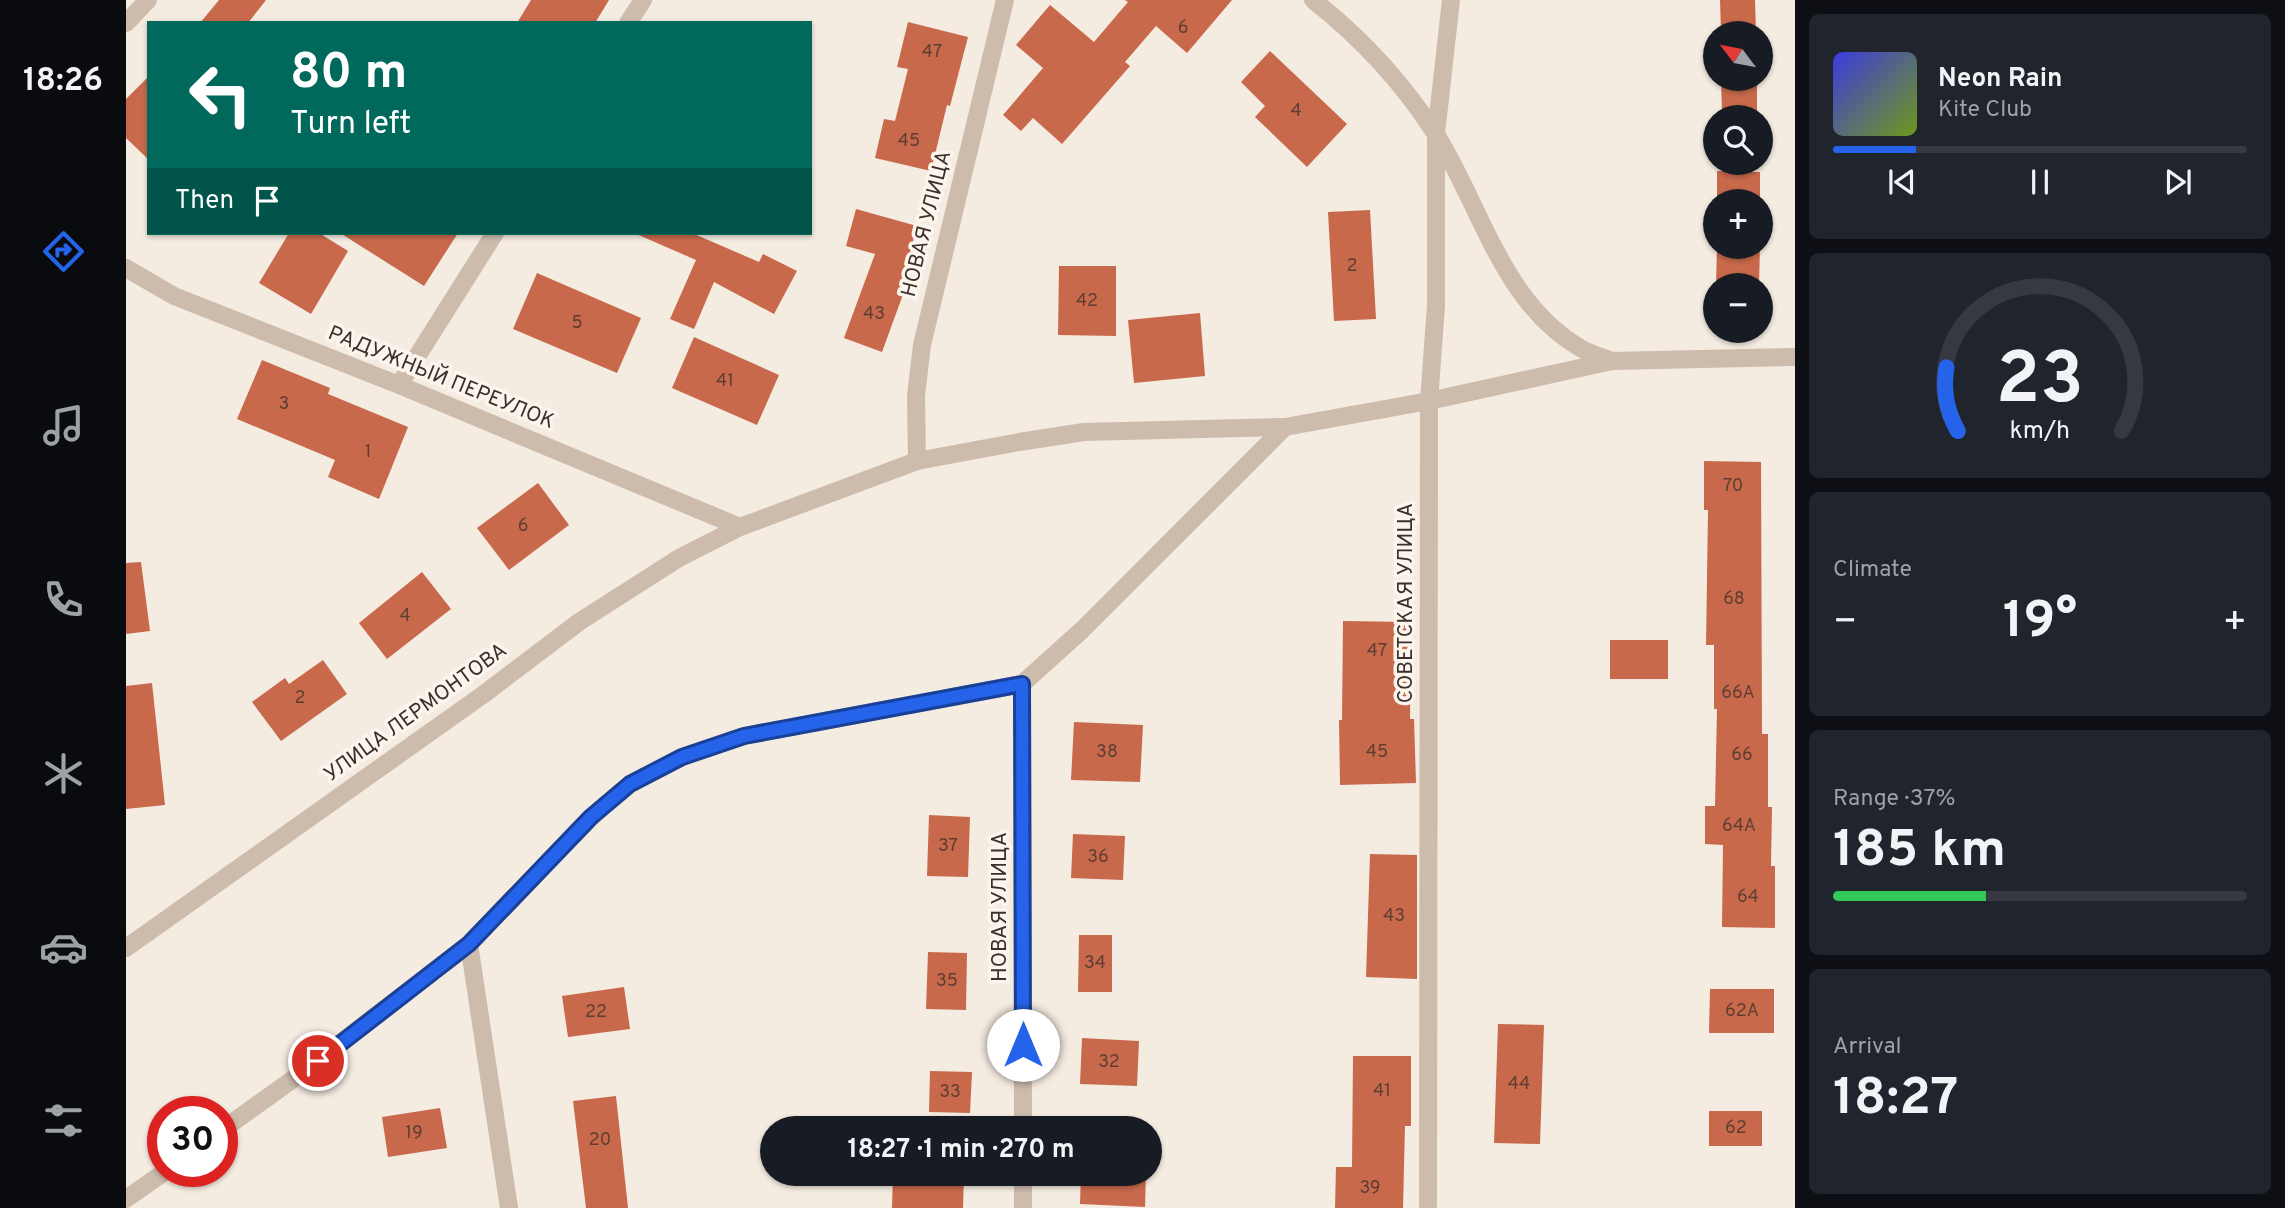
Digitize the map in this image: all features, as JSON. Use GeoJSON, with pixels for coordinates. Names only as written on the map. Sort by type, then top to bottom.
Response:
{"type":"FeatureCollection","features":[{"type":"Feature","properties":{"kind":"street"},"geometry":{"type":"LineString","coordinates":[[126,23],[148,0]]}},
{"type":"Feature","properties":{"kind":"street"},"geometry":{"type":"LineString","coordinates":[[629,21],[643,0]]}},
{"type":"Feature","properties":{"kind":"street","name":"НОВАЯ УЛИЦА"},"geometry":{"type":"LineString","coordinates":[[917,461],[916,396],[922,345],[1004,0]]}},
{"type":"Feature","properties":{"kind":"street"},"geometry":{"type":"LineString","coordinates":[[1313,0],[1400,83],[1436,134],[1500,259],[1533,308],[1558,332],[1583,350],[1612,361],[1795,358]]}},
{"type":"Feature","properties":{"kind":"street","name":"СОВЕТСКАЯ УЛИЦА"},"geometry":{"type":"LineString","coordinates":[[1428,1208],[1430,401],[1436,306],[1436,134],[1451,0]]}},
{"type":"Feature","properties":{"kind":"street"},"geometry":{"type":"LineString","coordinates":[[399,385],[494,235]]}},
{"type":"Feature","properties":{"kind":"street","name":"РАДУЖНЫЙ ПЕРЕУЛОК"},"geometry":{"type":"LineString","coordinates":[[126,268],[174,296],[399,385],[740,527]]}},
{"type":"Feature","properties":{"kind":"street","name":"УЛИЦА ЛЕРМОНТОВА"},"geometry":{"type":"LineString","coordinates":[[126,948],[484,694],[579,622],[679,558],[740,527],[917,461],[1084,432],[1284,427],[1430,401],[1612,361]]}},
{"type":"Feature","properties":{"kind":"street"},"geometry":{"type":"LineString","coordinates":[[238,1119],[469,944],[591,817],[630,784],[682,757],[744,736],[1022,684],[1082,630],[1284,427]]}},
{"type":"Feature","properties":{"kind":"street","name":"НОВАЯ УЛИЦА"},"geometry":{"type":"LineString","coordinates":[[1022,684],[1023,1116]]}},
{"type":"Feature","properties":{"kind":"street"},"geometry":{"type":"LineString","coordinates":[[469,944],[509,1208]]}},
{"type":"Feature","properties":{"kind":"street"},"geometry":{"type":"LineString","coordinates":[[126,1199],[147,1184]]}},
{"type":"Feature","properties":{"kind":"street"},"geometry":{"type":"LineString","coordinates":[[1023,1186],[1023,1208]]}},
{"type":"Feature","properties":{"kind":"building"},"geometry":{"type":"Polygon","coordinates":[[[219,0],[266,0],[250,21],[202,21],[219,0]]]}},
{"type":"Feature","properties":{"kind":"building"},"geometry":{"type":"Polygon","coordinates":[[[531,0],[609,0],[596,21],[518,21],[531,0]]]}},
{"type":"Feature","properties":{"kind":"building"},"geometry":{"type":"Polygon","coordinates":[[[1125,0],[1232,0],[1187,53],[1156,26],[1125,62],[1130,66],[1062,144],[1033,118],[1021,131],[1003,115],[1043,68],[1016,45],[1050,5],[1094,42],[1128,2],[1125,0]]]}},
{"type":"Feature","properties":{"kind":"building"},"geometry":{"type":"Polygon","coordinates":[[[1720,0],[1755,0],[1756,21],[1721,21],[1720,0]]]}},
{"type":"Feature","properties":{"kind":"building"},"geometry":{"type":"Polygon","coordinates":[[[908,22],[968,37],[950,106],[947,105],[931,171],[875,158],[884,119],[895,121],[908,69],[897,67],[908,22]]]}},
{"type":"Feature","properties":{"kind":"building"},"geometry":{"type":"Polygon","coordinates":[[[1270,51],[1347,124],[1307,167],[1255,117],[1265,106],[1241,82],[1270,51]]]}},
{"type":"Feature","properties":{"kind":"building"},"geometry":{"type":"Polygon","coordinates":[[[147,78],[147,158],[126,138],[126,99],[147,78]]]}},
{"type":"Feature","properties":{"kind":"building"},"geometry":{"type":"Polygon","coordinates":[[[1721,91],[1757,91],[1757,105],[1722,105],[1721,91]]]}},
{"type":"Feature","properties":{"kind":"building"},"geometry":{"type":"Polygon","coordinates":[[[1717,175],[1760,175],[1760,189],[1717,189],[1717,175]]]}},
{"type":"Feature","properties":{"kind":"building"},"geometry":{"type":"Polygon","coordinates":[[[856,209],[917,226],[901,287],[905,289],[882,352],[844,338],[875,254],[846,246],[856,209]]]}},
{"type":"Feature","properties":{"kind":"building"},"geometry":{"type":"Polygon","coordinates":[[[1370,210],[1376,319],[1334,321],[1328,212],[1370,210]]]}},
{"type":"Feature","properties":{"kind":"building"},"geometry":{"type":"Polygon","coordinates":[[[288,235],[322,235],[348,251],[311,314],[259,283],[288,235]]]}},
{"type":"Feature","properties":{"kind":"building"},"geometry":{"type":"Polygon","coordinates":[[[343,235],[457,235],[424,286],[343,235]]]}},
{"type":"Feature","properties":{"kind":"building"},"geometry":{"type":"Polygon","coordinates":[[[639,235],[697,235],[759,262],[763,254],[797,271],[774,314],[714,282],[694,329],[670,319],[696,260],[639,235]]]}},
{"type":"Feature","properties":{"kind":"building"},"geometry":{"type":"Polygon","coordinates":[[[1717,259],[1760,259],[1759,273],[1716,273],[1717,259]]]}},
{"type":"Feature","properties":{"kind":"building"},"geometry":{"type":"Polygon","coordinates":[[[1059,266],[1116,266],[1116,336],[1058,335],[1059,266]]]}},
{"type":"Feature","properties":{"kind":"building"},"geometry":{"type":"Polygon","coordinates":[[[537,273],[641,318],[617,373],[513,329],[537,273]]]}},
{"type":"Feature","properties":{"kind":"building"},"geometry":{"type":"Polygon","coordinates":[[[1200,313],[1205,376],[1134,383],[1128,320],[1200,313]]]}},
{"type":"Feature","properties":{"kind":"building"},"geometry":{"type":"Polygon","coordinates":[[[694,337],[779,375],[757,425],[672,388],[694,337]]]}},
{"type":"Feature","properties":{"kind":"building"},"geometry":{"type":"Polygon","coordinates":[[[262,360],[330,388],[328,394],[408,427],[379,499],[328,477],[335,460],[237,419],[262,360]]]}},
{"type":"Feature","properties":{"kind":"building"},"geometry":{"type":"Polygon","coordinates":[[[1704,461],[1761,462],[1762,734],[1768,734],[1768,807],[1772,807],[1771,866],[1775,866],[1775,928],[1722,927],[1723,845],[1705,844],[1705,806],[1715,806],[1717,709],[1714,709],[1714,645],[1706,645],[1708,510],[1704,510],[1704,461]]]}},
{"type":"Feature","properties":{"kind":"building"},"geometry":{"type":"Polygon","coordinates":[[[538,483],[569,525],[509,570],[477,528],[538,483]]]}},
{"type":"Feature","properties":{"kind":"building"},"geometry":{"type":"Polygon","coordinates":[[[141,562],[150,631],[126,634],[126,563],[141,562]]]}},
{"type":"Feature","properties":{"kind":"building"},"geometry":{"type":"Polygon","coordinates":[[[422,572],[451,609],[387,659],[359,623],[422,572]]]}},
{"type":"Feature","properties":{"kind":"building"},"geometry":{"type":"Polygon","coordinates":[[[1343,621],[1411,622],[1410,719],[1414,719],[1416,783],[1340,785],[1339,720],[1342,720],[1343,621]]]}},
{"type":"Feature","properties":{"kind":"building"},"geometry":{"type":"Polygon","coordinates":[[[1610,640],[1668,640],[1668,679],[1610,679],[1610,640]]]}},
{"type":"Feature","properties":{"kind":"building"},"geometry":{"type":"Polygon","coordinates":[[[323,660],[347,694],[281,741],[252,702],[285,678],[289,684],[323,660]]]}},
{"type":"Feature","properties":{"kind":"building"},"geometry":{"type":"Polygon","coordinates":[[[152,683],[165,805],[126,809],[126,686],[152,683]]]}},
{"type":"Feature","properties":{"kind":"building"},"geometry":{"type":"Polygon","coordinates":[[[1074,722],[1143,725],[1140,782],[1071,780],[1074,722]]]}},
{"type":"Feature","properties":{"kind":"building"},"geometry":{"type":"Polygon","coordinates":[[[929,815],[970,817],[968,877],[927,876],[929,815]]]}},
{"type":"Feature","properties":{"kind":"building"},"geometry":{"type":"Polygon","coordinates":[[[1073,834],[1125,836],[1123,880],[1071,878],[1073,834]]]}},
{"type":"Feature","properties":{"kind":"building"},"geometry":{"type":"Polygon","coordinates":[[[1370,854],[1417,855],[1417,979],[1366,977],[1370,854]]]}},
{"type":"Feature","properties":{"kind":"building"},"geometry":{"type":"Polygon","coordinates":[[[1079,935],[1112,935],[1112,992],[1078,992],[1079,935]]]}},
{"type":"Feature","properties":{"kind":"building"},"geometry":{"type":"Polygon","coordinates":[[[928,952],[967,953],[966,1010],[926,1009],[928,952]]]}},
{"type":"Feature","properties":{"kind":"building"},"geometry":{"type":"Polygon","coordinates":[[[624,987],[630,1029],[568,1037],[562,996],[624,987]]]}},
{"type":"Feature","properties":{"kind":"building"},"geometry":{"type":"Polygon","coordinates":[[[1710,989],[1774,989],[1774,1033],[1709,1033],[1710,989]]]}},
{"type":"Feature","properties":{"kind":"building"},"geometry":{"type":"Polygon","coordinates":[[[1498,1024],[1544,1025],[1540,1144],[1494,1143],[1498,1024]]]}},
{"type":"Feature","properties":{"kind":"building"},"geometry":{"type":"Polygon","coordinates":[[[1082,1038],[1139,1041],[1137,1086],[1080,1084],[1082,1038]]]}},
{"type":"Feature","properties":{"kind":"building"},"geometry":{"type":"Polygon","coordinates":[[[1353,1056],[1411,1056],[1411,1126],[1405,1126],[1403,1208],[1335,1208],[1336,1167],[1352,1167],[1353,1056]]]}},
{"type":"Feature","properties":{"kind":"building"},"geometry":{"type":"Polygon","coordinates":[[[930,1071],[972,1072],[970,1113],[929,1112],[930,1071]]]}},
{"type":"Feature","properties":{"kind":"building"},"geometry":{"type":"Polygon","coordinates":[[[616,1096],[628,1208],[586,1208],[573,1101],[616,1096]]]}},
{"type":"Feature","properties":{"kind":"building"},"geometry":{"type":"Polygon","coordinates":[[[440,1108],[447,1148],[388,1157],[382,1117],[440,1108]]]}},
{"type":"Feature","properties":{"kind":"building"},"geometry":{"type":"Polygon","coordinates":[[[1709,1111],[1762,1111],[1762,1146],[1709,1146],[1709,1111]]]}},
{"type":"Feature","properties":{"kind":"building"},"geometry":{"type":"Polygon","coordinates":[[[893,1186],[964,1186],[963,1208],[892,1208],[893,1186]]]}},
{"type":"Feature","properties":{"kind":"building"},"geometry":{"type":"Polygon","coordinates":[[[1081,1186],[1146,1186],[1145,1207],[1080,1204],[1081,1186]]]}},
{"type":"Feature","properties":{"kind":"route"},"geometry":{"type":"LineString","coordinates":[[318,1061],[469,944],[591,817],[630,784],[682,757],[744,736],[1022,684],[1023,1045]]}}]}
